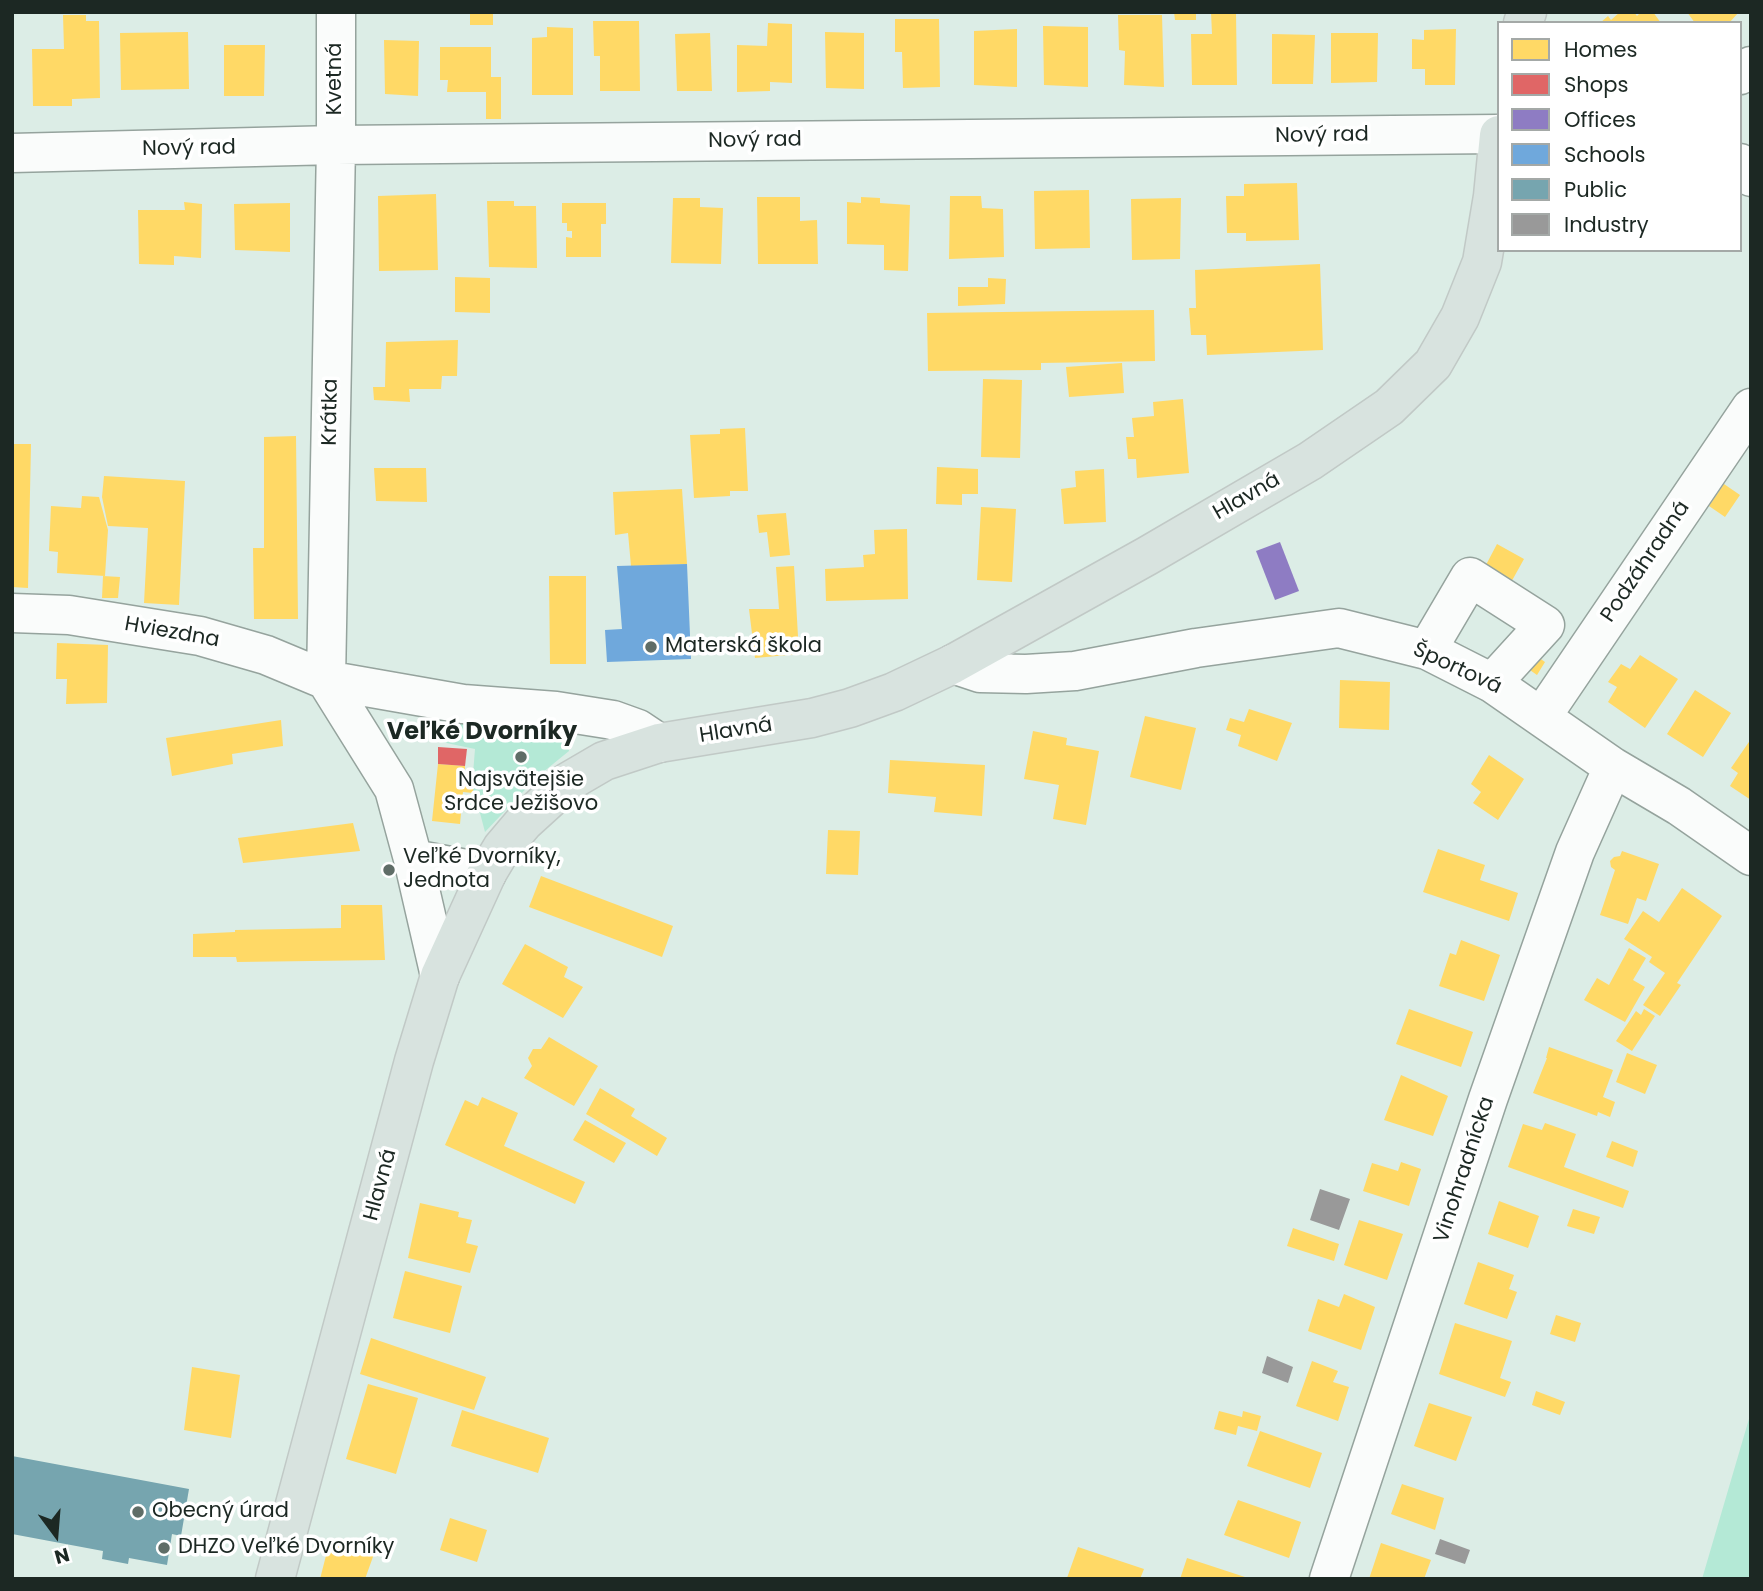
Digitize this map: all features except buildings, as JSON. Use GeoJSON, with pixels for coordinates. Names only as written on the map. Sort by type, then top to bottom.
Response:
{"type":"FeatureCollection","features":[{"type":"Feature","properties":{"kind":"main road","name":"Hlavná"},"geometry":{"type":"LineString","coordinates":[[275,1579],[414,1062],[440,976],[487,873],[502,848],[523,822],[568,782],[604,761],[659,743],[811,718],[850,708],[894,692],[953,664],[1310,461],[1389,407],[1433,365],[1460,317],[1482,262],[1497,154]]}},
{"type":"Feature","properties":{"kind":"street","name":"Kvetná"},"geometry":{"type":"LineString","coordinates":[[336,12],[336,145]]}},
{"type":"Feature","properties":{"kind":"street","name":"Nový rad"},"geometry":{"type":"LineString","coordinates":[[12,153],[336,145],[1497,134]]}},
{"type":"Feature","properties":{"kind":"street","name":"Krátka"},"geometry":{"type":"LineString","coordinates":[[326,680],[336,145]]}},
{"type":"Feature","properties":{"kind":"street","name":"Podzáhradná"},"geometry":{"type":"LineString","coordinates":[[1542,716],[1751,408]]}},
{"type":"Feature","properties":{"kind":"street"},"geometry":{"type":"LineString","coordinates":[[1427,650],[1470,577],[1545,625],[1492,683]]}},
{"type":"Feature","properties":{"kind":"street","name":"Hviezdna"},"geometry":{"type":"LineString","coordinates":[[12,613],[69,615],[200,636],[266,655],[326,680],[463,704],[556,711],[612,720],[638,729],[659,743]]}},
{"type":"Feature","properties":{"kind":"street","name":"Športová"},"geometry":{"type":"LineString","coordinates":[[953,664],[980,673],[1075,671],[1196,648],[1339,628],[1427,650],[1492,683],[1751,856]]}},
{"type":"Feature","properties":{"kind":"street"},"geometry":{"type":"LineString","coordinates":[[326,680],[394,789],[440,976]]}},
{"type":"Feature","properties":{"kind":"street","name":"Vinohradnícka"},"geometry":{"type":"LineString","coordinates":[[1329,1579],[1488,1099],[1575,852],[1613,766]]}},
{"type":"Feature","properties":{"kind":"street"},"geometry":{"type":"LineString","coordinates":[[413,859],[487,873]]}},
{"type":"Feature","properties":{"kind":"green space"},"geometry":{"type":"Polygon","coordinates":[[[472,720],[567,731],[569,751],[537,777],[485,832],[480,813],[470,811],[475,749],[437,741],[448,729],[472,720]]]}},
{"type":"Feature","properties":{"kind":"green space"},"geometry":{"type":"Polygon","coordinates":[[[1751,1412],[1751,1579],[1702,1579],[1751,1412]]]}},
{"type":"Feature","properties":{"kind":"place","name":"Materská škola"},"geometry":{"type":"Point","coordinates":[651,647]}},
{"type":"Feature","properties":{"kind":"place","name":"Najsvätejšie Srdce Ježišovo"},"geometry":{"type":"Point","coordinates":[521,757]}},
{"type":"Feature","properties":{"kind":"place","name":"Veľké Dvorníky, Jednota"},"geometry":{"type":"Point","coordinates":[389,870]}},
{"type":"Feature","properties":{"kind":"place","name":"Obecný úrad"},"geometry":{"type":"Point","coordinates":[138,1512]}},
{"type":"Feature","properties":{"kind":"place","name":"DHZO Veľké Dvorníky"},"geometry":{"type":"Point","coordinates":[164,1548]}},
{"type":"Feature","properties":{"kind":"district","name":"Veľké Dvorníky"},"geometry":{"type":"Point","coordinates":[482,733]}}]}
